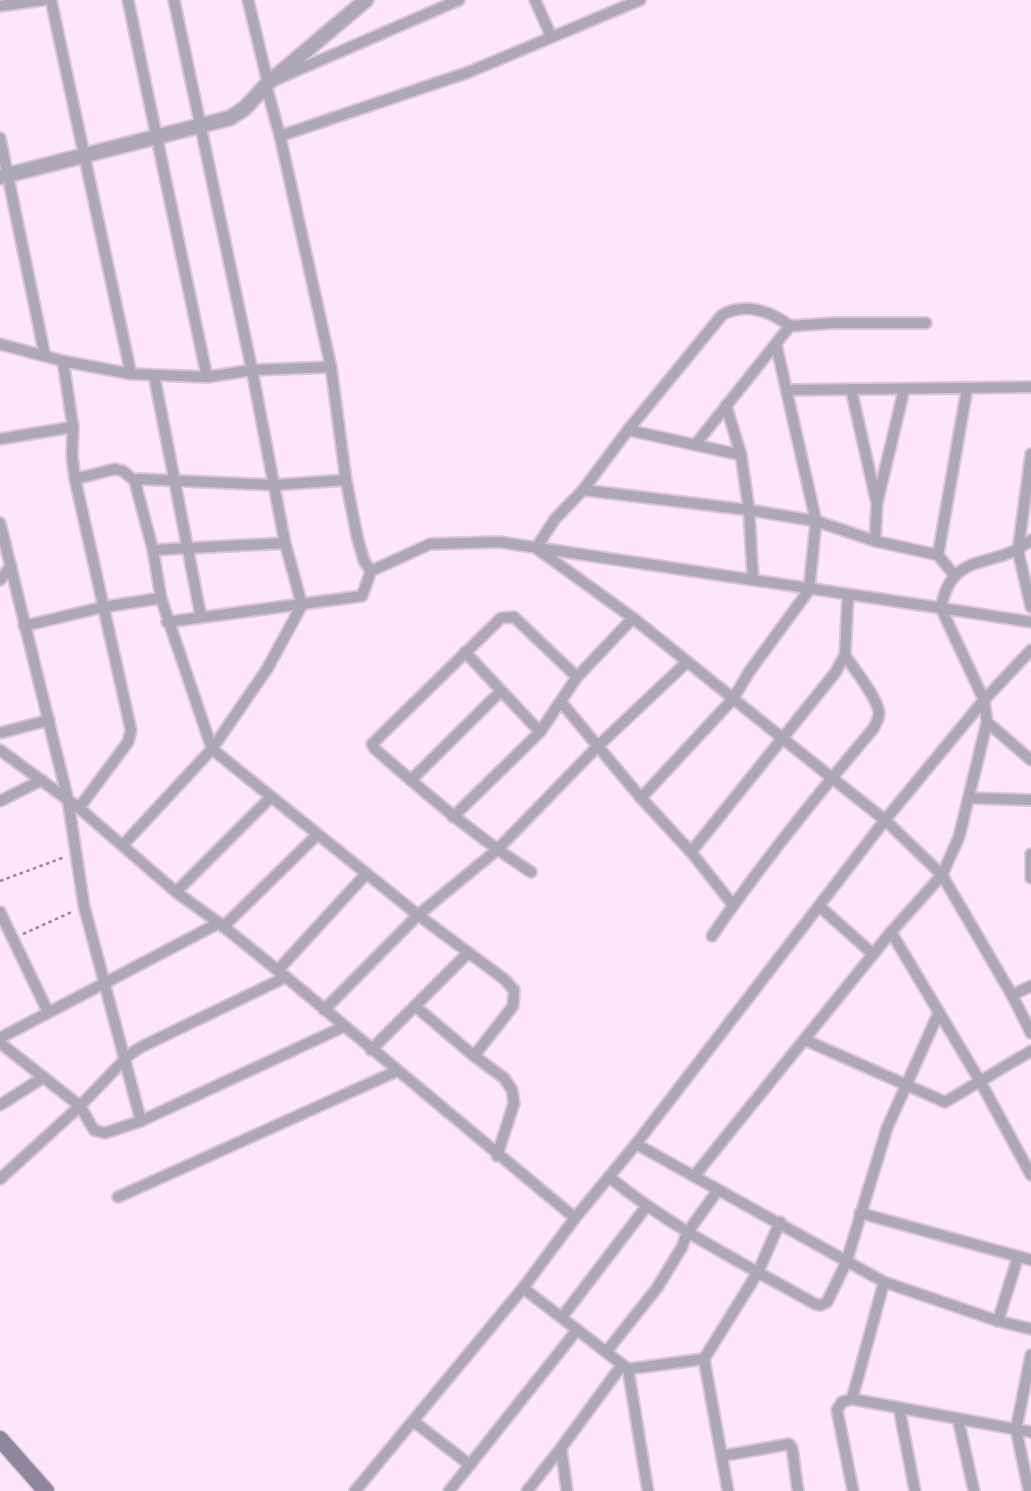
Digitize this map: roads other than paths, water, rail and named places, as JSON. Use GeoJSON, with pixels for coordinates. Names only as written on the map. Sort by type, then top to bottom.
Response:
{"type":"FeatureCollection","features":[{"type":"Feature","properties":{"kind":"main road"},"geometry":{"type":"LineString","coordinates":[[0,1439],[46,1491]]}},
{"type":"Feature","properties":{"kind":"street"},"geometry":{"type":"LineString","coordinates":[[0,6],[43,0]]}},
{"type":"Feature","properties":{"kind":"street"},"geometry":{"type":"LineString","coordinates":[[51,0],[131,374]]}},
{"type":"Feature","properties":{"kind":"street"},"geometry":{"type":"LineString","coordinates":[[128,0],[207,377]]}},
{"type":"Feature","properties":{"kind":"street"},"geometry":{"type":"LineString","coordinates":[[123,845],[212,749],[267,669],[302,605],[285,543],[252,370],[174,0]]}},
{"type":"Feature","properties":{"kind":"street"},"geometry":{"type":"LineString","coordinates":[[248,0],[331,367],[346,480],[357,536],[364,561],[371,570]]}},
{"type":"Feature","properties":{"kind":"street"},"geometry":{"type":"LineString","coordinates":[[4,176],[230,118],[245,108],[267,84],[366,0]]}},
{"type":"Feature","properties":{"kind":"street"},"geometry":{"type":"LineString","coordinates":[[267,84],[459,0]]}},
{"type":"Feature","properties":{"kind":"street"},"geometry":{"type":"LineString","coordinates":[[535,0],[551,36]]}},
{"type":"Feature","properties":{"kind":"street"},"geometry":{"type":"LineString","coordinates":[[280,136],[468,72],[640,0]]}},
{"type":"Feature","properties":{"kind":"street"},"geometry":{"type":"LineString","coordinates":[[0,138],[4,176],[45,356]]}},
{"type":"Feature","properties":{"kind":"street"},"geometry":{"type":"LineString","coordinates":[[536,548],[555,519],[583,490],[722,315],[734,308],[753,309],[779,318],[790,326],[926,323]]}},
{"type":"Feature","properties":{"kind":"street"},"geometry":{"type":"LineString","coordinates":[[695,445],[790,326]]}},
{"type":"Feature","properties":{"kind":"street"},"geometry":{"type":"LineString","coordinates":[[0,344],[63,361],[131,374],[207,377],[252,370],[331,367]]}},
{"type":"Feature","properties":{"kind":"street"},"geometry":{"type":"LineString","coordinates":[[641,798],[733,699],[749,672],[809,590],[816,521],[776,344]]}},
{"type":"Feature","properties":{"kind":"street"},"geometry":{"type":"LineString","coordinates":[[63,361],[73,427],[72,456],[75,478],[131,730],[128,742],[79,808]]}},
{"type":"Feature","properties":{"kind":"street"},"geometry":{"type":"LineString","coordinates":[[154,375],[201,617]]}},
{"type":"Feature","properties":{"kind":"street"},"geometry":{"type":"LineString","coordinates":[[786,390],[1031,387]]}},
{"type":"Feature","properties":{"kind":"street"},"geometry":{"type":"LineString","coordinates":[[851,389],[877,503]]}},
{"type":"Feature","properties":{"kind":"street"},"geometry":{"type":"LineString","coordinates":[[938,555],[967,389]]}},
{"type":"Feature","properties":{"kind":"street"},"geometry":{"type":"LineString","coordinates":[[875,541],[877,503],[904,390]]}},
{"type":"Feature","properties":{"kind":"street"},"geometry":{"type":"LineString","coordinates":[[726,405],[741,456],[749,510],[752,580]]}},
{"type":"Feature","properties":{"kind":"street"},"geometry":{"type":"LineString","coordinates":[[0,439],[73,427]]}},
{"type":"Feature","properties":{"kind":"street"},"geometry":{"type":"LineString","coordinates":[[628,430],[741,456]]}},
{"type":"Feature","properties":{"kind":"street"},"geometry":{"type":"LineString","coordinates":[[1031,454],[1018,551],[1031,607]]}},
{"type":"Feature","properties":{"kind":"street"},"geometry":{"type":"LineString","coordinates":[[75,478],[119,469],[136,482],[153,550],[160,598],[212,749],[418,915],[505,979],[514,990],[513,1006],[474,1056]]}},
{"type":"Feature","properties":{"kind":"street"},"geometry":{"type":"LineString","coordinates":[[136,482],[142,479],[274,485],[346,480]]}},
{"type":"Feature","properties":{"kind":"street"},"geometry":{"type":"LineString","coordinates":[[583,490],[816,521],[875,541],[938,555],[954,575]]}},
{"type":"Feature","properties":{"kind":"street"},"geometry":{"type":"LineString","coordinates":[[0,523],[68,800],[83,906],[141,1121]]}},
{"type":"Feature","properties":{"kind":"street"},"geometry":{"type":"LineString","coordinates":[[695,1175],[891,932],[942,875],[959,836],[987,722],[984,700],[941,608],[944,590],[954,575],[963,569],[1018,551],[1031,541]]}},
{"type":"Feature","properties":{"kind":"street"},"geometry":{"type":"LineString","coordinates":[[167,622],[362,596],[371,570],[430,544],[499,542],[1031,622]]}},
{"type":"Feature","properties":{"kind":"street"},"geometry":{"type":"LineString","coordinates":[[153,550],[285,543]]}},
{"type":"Feature","properties":{"kind":"street"},"geometry":{"type":"LineString","coordinates":[[536,548],[633,618],[832,778],[884,820],[942,875],[1031,1033]]}},
{"type":"Feature","properties":{"kind":"street"},"geometry":{"type":"LineString","coordinates":[[0,580],[11,566]]}},
{"type":"Feature","properties":{"kind":"street"},"geometry":{"type":"LineString","coordinates":[[691,852],[835,673],[845,654],[848,595]]}},
{"type":"Feature","properties":{"kind":"street"},"geometry":{"type":"LineString","coordinates":[[24,626],[103,607],[160,598]]}},
{"type":"Feature","properties":{"kind":"street"},"geometry":{"type":"LineString","coordinates":[[531,872],[453,817],[372,744],[495,622],[507,617],[514,617],[577,677]]}},
{"type":"Feature","properties":{"kind":"street"},"geometry":{"type":"LineString","coordinates":[[453,817],[540,732],[577,677],[633,618]]}},
{"type":"Feature","properties":{"kind":"street"},"geometry":{"type":"LineString","coordinates":[[355,1491],[523,1288],[884,820],[984,700],[1031,650]]}},
{"type":"Feature","properties":{"kind":"street"},"geometry":{"type":"LineString","coordinates":[[465,652],[540,732]]}},
{"type":"Feature","properties":{"kind":"street"},"geometry":{"type":"LineString","coordinates":[[712,936],[733,905],[873,729],[879,713],[845,654]]}},
{"type":"Feature","properties":{"kind":"street"},"geometry":{"type":"LineString","coordinates":[[324,1010],[418,915],[497,850],[598,746],[686,663]]}},
{"type":"Feature","properties":{"kind":"street"},"geometry":{"type":"LineString","coordinates":[[411,780],[501,691]]}},
{"type":"Feature","properties":{"kind":"street"},"geometry":{"type":"LineString","coordinates":[[561,702],[641,798],[691,852],[733,905]]}},
{"type":"Feature","properties":{"kind":"street"},"geometry":{"type":"LineString","coordinates":[[0,733],[49,720]]}},
{"type":"Feature","properties":{"kind":"street"},"geometry":{"type":"LineString","coordinates":[[987,722],[1031,760]]}},
{"type":"Feature","properties":{"kind":"street"},"geometry":{"type":"LineString","coordinates":[[0,750],[79,808],[176,892],[282,973],[343,1027],[575,1219]]}},
{"type":"Feature","properties":{"kind":"street"},"geometry":{"type":"LineString","coordinates":[[0,801],[42,780]]}},
{"type":"Feature","properties":{"kind":"street"},"geometry":{"type":"LineString","coordinates":[[176,892],[270,798]]}},
{"type":"Feature","properties":{"kind":"street"},"geometry":{"type":"LineString","coordinates":[[969,798],[1031,800]]}},
{"type":"Feature","properties":{"kind":"street"},"geometry":{"type":"LineString","coordinates":[[317,835],[221,925],[104,982],[0,1040],[80,1106],[94,1130],[99,1132],[141,1121],[343,1027]]}},
{"type":"Feature","properties":{"kind":"street"},"geometry":{"type":"LineString","coordinates":[[1031,854],[1031,878]]}},
{"type":"Feature","properties":{"kind":"street"},"geometry":{"type":"LineString","coordinates":[[0,1179],[80,1106],[129,1055],[282,973],[366,874]]}},
{"type":"Feature","properties":{"kind":"street"},"geometry":{"type":"LineString","coordinates":[[819,906],[873,954]]}},
{"type":"Feature","properties":{"kind":"street"},"geometry":{"type":"LineString","coordinates":[[0,912],[48,1012]]}},
{"type":"Feature","properties":{"kind":"street"},"geometry":{"type":"LineString","coordinates":[[891,932],[980,1082],[1031,1175]]}},
{"type":"Feature","properties":{"kind":"street"},"geometry":{"type":"LineString","coordinates":[[371,1050],[468,953]]}},
{"type":"Feature","properties":{"kind":"street"},"geometry":{"type":"LineString","coordinates":[[1012,995],[1031,986]]}},
{"type":"Feature","properties":{"kind":"street"},"geometry":{"type":"LineString","coordinates":[[415,1006],[504,1078],[512,1090],[514,1104],[497,1156]]}},
{"type":"Feature","properties":{"kind":"street"},"geometry":{"type":"LineString","coordinates":[[609,1177],[646,1207],[687,1233],[821,1306],[827,1302],[846,1263],[887,1128],[939,1012]]}},
{"type":"Feature","properties":{"kind":"street"},"geometry":{"type":"LineString","coordinates":[[805,1041],[945,1102],[1031,1051]]}},
{"type":"Feature","properties":{"kind":"street"},"geometry":{"type":"LineString","coordinates":[[118,1197],[397,1071]]}},
{"type":"Feature","properties":{"kind":"street"},"geometry":{"type":"LineString","coordinates":[[0,1105],[44,1077]]}},
{"type":"Feature","properties":{"kind":"street"},"geometry":{"type":"LineString","coordinates":[[636,1144],[884,1282],[998,1321],[1031,1329]]}},
{"type":"Feature","properties":{"kind":"street"},"geometry":{"type":"LineString","coordinates":[[606,1352],[657,1288],[682,1247],[687,1233],[718,1190]]}},
{"type":"Feature","properties":{"kind":"street"},"geometry":{"type":"LineString","coordinates":[[562,1317],[646,1207]]}},
{"type":"Feature","properties":{"kind":"street"},"geometry":{"type":"LineString","coordinates":[[860,1213],[1031,1261]]}},
{"type":"Feature","properties":{"kind":"street"},"geometry":{"type":"LineString","coordinates":[[728,1491],[704,1359],[758,1272],[780,1222]]}},
{"type":"Feature","properties":{"kind":"street"},"geometry":{"type":"LineString","coordinates":[[998,1321],[1018,1257]]}},
{"type":"Feature","properties":{"kind":"street"},"geometry":{"type":"LineString","coordinates":[[852,1399],[884,1282]]}},
{"type":"Feature","properties":{"kind":"street"},"geometry":{"type":"LineString","coordinates":[[523,1288],[625,1367],[648,1491]]}},
{"type":"Feature","properties":{"kind":"street"},"geometry":{"type":"LineString","coordinates":[[450,1490],[577,1330]]}},
{"type":"Feature","properties":{"kind":"street"},"geometry":{"type":"LineString","coordinates":[[1029,1491],[1016,1429],[1031,1355]]}},
{"type":"Feature","properties":{"kind":"street"},"geometry":{"type":"LineString","coordinates":[[527,1491],[625,1367],[704,1359]]}},
{"type":"Feature","properties":{"kind":"street"},"geometry":{"type":"LineString","coordinates":[[853,1491],[837,1410],[842,1402],[852,1399],[1031,1432]]}},
{"type":"Feature","properties":{"kind":"street"},"geometry":{"type":"LineString","coordinates":[[898,1408],[915,1491]]}},
{"type":"Feature","properties":{"kind":"street"},"geometry":{"type":"LineString","coordinates":[[958,1419],[974,1491]]}},
{"type":"Feature","properties":{"kind":"street"},"geometry":{"type":"LineString","coordinates":[[413,1421],[470,1465]]}},
{"type":"Feature","properties":{"kind":"street"},"geometry":{"type":"LineString","coordinates":[[722,1456],[790,1445],[798,1491]]}},
{"type":"Feature","properties":{"kind":"street"},"geometry":{"type":"LineString","coordinates":[[561,1448],[567,1491]]}}]}
